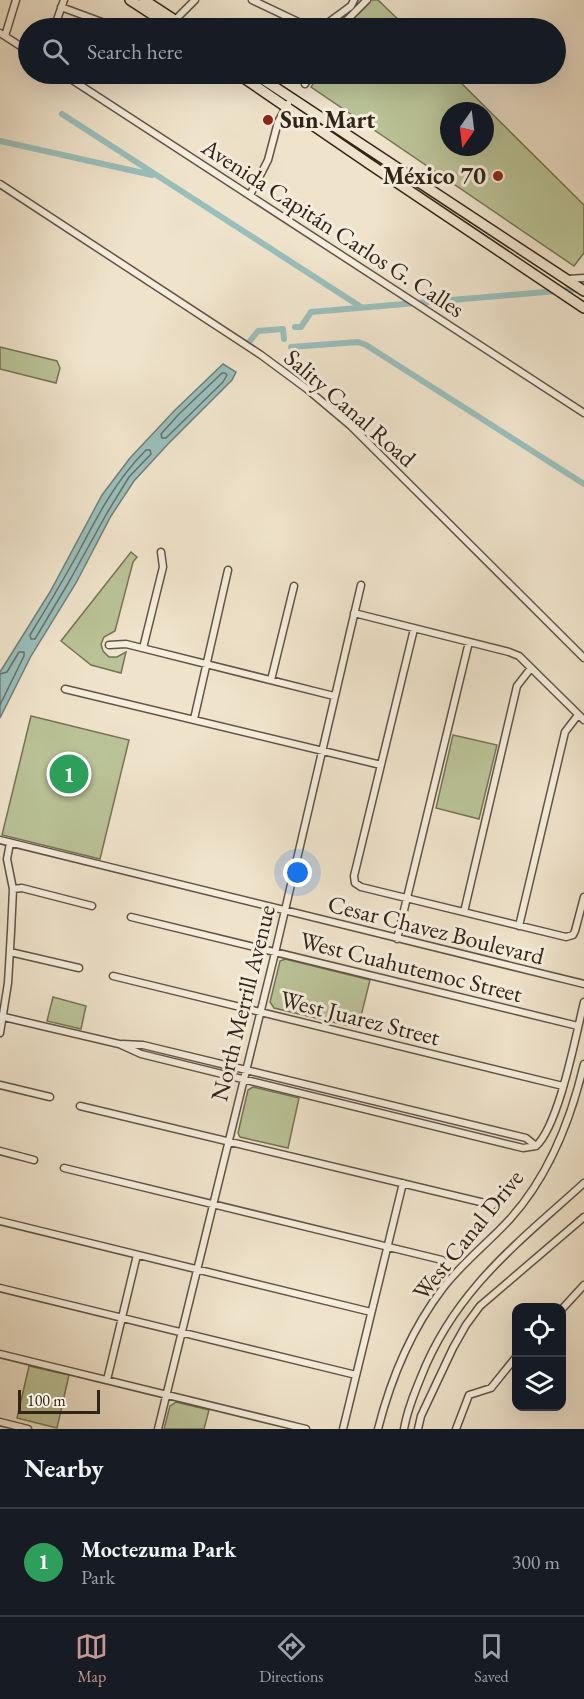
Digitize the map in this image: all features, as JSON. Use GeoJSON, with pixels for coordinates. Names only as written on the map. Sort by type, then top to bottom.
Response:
{"type":"FeatureCollection","features":[{"type":"Feature","properties":{"kind":"highway"},"geometry":{"type":"LineString","coordinates":[[130,0],[163,18]]}},
{"type":"Feature","properties":{"kind":"highway"},"geometry":{"type":"LineString","coordinates":[[144,0],[166,18]]}},
{"type":"Feature","properties":{"kind":"highway"},"geometry":{"type":"LineString","coordinates":[[256,84],[289,102],[584,291]]}},
{"type":"Feature","properties":{"kind":"highway"},"geometry":{"type":"LineString","coordinates":[[267,84],[370,165],[584,308]]}},
{"type":"Feature","properties":{"kind":"street"},"geometry":{"type":"LineString","coordinates":[[16,0],[2,34],[18,44]]}},
{"type":"Feature","properties":{"kind":"street"},"geometry":{"type":"LineString","coordinates":[[58,18],[63,0]]}},
{"type":"Feature","properties":{"kind":"street"},"geometry":{"type":"LineString","coordinates":[[179,18],[195,0]]}},
{"type":"Feature","properties":{"kind":"street"},"geometry":{"type":"LineString","coordinates":[[252,0],[290,18]]}},
{"type":"Feature","properties":{"kind":"street"},"geometry":{"type":"LineString","coordinates":[[335,18],[351,6],[354,0]]}},
{"type":"Feature","properties":{"kind":"street"},"geometry":{"type":"LineString","coordinates":[[349,18],[367,0]]}},
{"type":"Feature","properties":{"kind":"street"},"geometry":{"type":"LineString","coordinates":[[61,7],[91,18]]}},
{"type":"Feature","properties":{"kind":"street","name":"Avenida Capitán Carlos G. Calles"},"geometry":{"type":"LineString","coordinates":[[78,84],[584,413]]}},
{"type":"Feature","properties":{"kind":"street"},"geometry":{"type":"LineString","coordinates":[[250,195],[268,160],[278,122],[289,102]]}},
{"type":"Feature","properties":{"kind":"street","name":"Sality Canal Road"},"geometry":{"type":"LineString","coordinates":[[0,184],[252,349],[308,389],[351,426],[584,658]]}},
{"type":"Feature","properties":{"kind":"street"},"geometry":{"type":"LineString","coordinates":[[571,281],[584,278]]}},
{"type":"Feature","properties":{"kind":"street"},"geometry":{"type":"LineString","coordinates":[[143,648],[164,567],[161,552]]}},
{"type":"Feature","properties":{"kind":"street"},"geometry":{"type":"LineString","coordinates":[[194,719],[228,570]]}},
{"type":"Feature","properties":{"kind":"street","name":"North Merrill Avenue"},"geometry":{"type":"LineString","coordinates":[[158,1429],[285,911],[361,585]]}},
{"type":"Feature","properties":{"kind":"street"},"geometry":{"type":"LineString","coordinates":[[271,680],[294,586]]}},
{"type":"Feature","properties":{"kind":"street"},"geometry":{"type":"LineString","coordinates":[[354,613],[519,656],[584,720]]}},
{"type":"Feature","properties":{"kind":"street"},"geometry":{"type":"LineString","coordinates":[[414,628],[354,876],[355,883],[361,887],[566,937],[573,935],[584,897]]}},
{"type":"Feature","properties":{"kind":"street"},"geometry":{"type":"LineString","coordinates":[[397,939],[468,642]]}},
{"type":"Feature","properties":{"kind":"street"},"geometry":{"type":"LineString","coordinates":[[109,645],[126,644],[334,696]]}},
{"type":"Feature","properties":{"kind":"street"},"geometry":{"type":"LineString","coordinates":[[464,912],[517,686],[531,668]]}},
{"type":"Feature","properties":{"kind":"street"},"geometry":{"type":"LineString","coordinates":[[65,689],[381,765]]}},
{"type":"Feature","properties":{"kind":"street"},"geometry":{"type":"LineString","coordinates":[[519,926],[565,732],[578,715]]}},
{"type":"Feature","properties":{"kind":"street","name":"Cesar Chavez Boulevard"},"geometry":{"type":"LineString","coordinates":[[0,840],[584,984]]}},
{"type":"Feature","properties":{"kind":"street"},"geometry":{"type":"LineString","coordinates":[[0,1033],[4,1017],[10,952],[13,889],[7,859],[10,843]]}},
{"type":"Feature","properties":{"kind":"street"},"geometry":{"type":"LineString","coordinates":[[13,889],[22,888],[92,906]]}},
{"type":"Feature","properties":{"kind":"street","name":"West Cuahutemoc Street"},"geometry":{"type":"LineString","coordinates":[[131,916],[578,1026]]}},
{"type":"Feature","properties":{"kind":"street"},"geometry":{"type":"LineString","coordinates":[[10,952],[79,968]]}},
{"type":"Feature","properties":{"kind":"street","name":"West Juarez Street"},"geometry":{"type":"LineString","coordinates":[[113,976],[563,1086]]}},
{"type":"Feature","properties":{"kind":"street","name":"West Canal Drive"},"geometry":{"type":"LineString","coordinates":[[536,1146],[544,1136],[563,1086],[584,1002]]}},
{"type":"Feature","properties":{"kind":"street"},"geometry":{"type":"LineString","coordinates":[[4,1017],[119,1044],[143,1045],[526,1138],[536,1146]]}},
{"type":"Feature","properties":{"kind":"street"},"geometry":{"type":"LineString","coordinates":[[119,1044],[141,1054],[523,1148],[536,1146]]}},
{"type":"Feature","properties":{"kind":"street","name":"West Canal Drive"},"geometry":{"type":"LineString","coordinates":[[378,1429],[394,1375],[408,1343],[431,1305],[443,1287],[520,1207],[550,1160],[567,1125],[584,1064]]}},
{"type":"Feature","properties":{"kind":"street"},"geometry":{"type":"LineString","coordinates":[[0,1084],[50,1097]]}},
{"type":"Feature","properties":{"kind":"street"},"geometry":{"type":"LineString","coordinates":[[80,1106],[493,1205]]}},
{"type":"Feature","properties":{"kind":"street"},"geometry":{"type":"LineString","coordinates":[[0,1151],[34,1160]]}},
{"type":"Feature","properties":{"kind":"street"},"geometry":{"type":"LineString","coordinates":[[64,1168],[442,1260]]}},
{"type":"Feature","properties":{"kind":"street"},"geometry":{"type":"LineString","coordinates":[[343,1429],[403,1183]]}},
{"type":"Feature","properties":{"kind":"street"},"geometry":{"type":"LineString","coordinates":[[404,1429],[414,1393],[428,1359],[444,1328],[462,1302],[508,1250],[584,1183]]}},
{"type":"Feature","properties":{"kind":"street"},"geometry":{"type":"LineString","coordinates":[[418,1429],[421,1416],[453,1348],[480,1306],[584,1217]]}},
{"type":"Feature","properties":{"kind":"street"},"geometry":{"type":"LineString","coordinates":[[0,1221],[371,1312]]}},
{"type":"Feature","properties":{"kind":"street"},"geometry":{"type":"LineString","coordinates":[[107,1380],[137,1255]]}},
{"type":"Feature","properties":{"kind":"street"},"geometry":{"type":"LineString","coordinates":[[566,1304],[584,1285]]}},
{"type":"Feature","properties":{"kind":"street"},"geometry":{"type":"LineString","coordinates":[[0,1288],[356,1376]]}},
{"type":"Feature","properties":{"kind":"street"},"geometry":{"type":"LineString","coordinates":[[0,1354],[306,1429]]}},
{"type":"Feature","properties":{"kind":"street"},"geometry":{"type":"LineString","coordinates":[[456,1429],[469,1395],[491,1388],[512,1362]]}},
{"type":"Feature","properties":{"kind":"street"},"geometry":{"type":"LineString","coordinates":[[0,1422],[28,1429]]}},
{"type":"Feature","properties":{"kind":"green space"},"geometry":{"type":"Polygon","coordinates":[[[364,0],[378,0],[397,18],[352,18],[364,0]]]}},
{"type":"Feature","properties":{"kind":"green space","name":"México 70"},"geometry":{"type":"Polygon","coordinates":[[[313,84],[462,84],[480,102],[440,102],[440,156],[494,156],[494,116],[584,205],[584,253],[574,266],[311,87],[313,84]]]}},
{"type":"Feature","properties":{"kind":"green space"},"geometry":{"type":"Polygon","coordinates":[[[0,347],[57,361],[60,368],[56,383],[0,369],[0,347]]]}},
{"type":"Feature","properties":{"kind":"green space"},"geometry":{"type":"Polygon","coordinates":[[[131,552],[137,557],[133,562],[115,631],[104,637],[101,644],[103,651],[109,657],[117,657],[126,652],[121,673],[91,665],[61,641],[131,552]]]}},
{"type":"Feature","properties":{"kind":"green space"},"geometry":{"type":"Polygon","coordinates":[[[31,716],[129,740],[100,859],[2,835],[31,716]]]}},
{"type":"Feature","properties":{"kind":"green space"},"geometry":{"type":"Polygon","coordinates":[[[453,735],[497,745],[479,819],[436,808],[453,735]]]}},
{"type":"Feature","properties":{"kind":"green space"},"geometry":{"type":"Polygon","coordinates":[[[285,959],[370,980],[358,1028],[274,1008],[270,1002],[280,961],[285,959]]]}},
{"type":"Feature","properties":{"kind":"green space"},"geometry":{"type":"Polygon","coordinates":[[[53,997],[86,1006],[81,1029],[47,1021],[53,997]]]}},
{"type":"Feature","properties":{"kind":"green space"},"geometry":{"type":"Polygon","coordinates":[[[253,1087],[299,1098],[288,1148],[240,1137],[238,1133],[248,1090],[253,1087]]]}},
{"type":"Feature","properties":{"kind":"green space"},"geometry":{"type":"Polygon","coordinates":[[[29,1366],[69,1375],[57,1428],[17,1418],[29,1366]]]}},
{"type":"Feature","properties":{"kind":"green space"},"geometry":{"type":"Polygon","coordinates":[[[176,1402],[209,1410],[204,1429],[164,1429],[170,1406],[176,1402]]]}},
{"type":"Feature","properties":{"kind":"water"},"geometry":{"type":"Polygon","coordinates":[[[223,364],[236,372],[232,380],[134,481],[111,516],[76,583],[31,656],[0,718],[0,672],[50,592],[102,495],[130,458],[223,364]]]}},
{"type":"Feature","properties":{"kind":"waterway"},"geometry":{"type":"LineString","coordinates":[[355,4],[359,0]]}},
{"type":"Feature","properties":{"kind":"waterway"},"geometry":{"type":"LineString","coordinates":[[341,18],[349,10]]}},
{"type":"Feature","properties":{"kind":"waterway"},"geometry":{"type":"LineString","coordinates":[[62,114],[361,307]]}},
{"type":"Feature","properties":{"kind":"waterway"},"geometry":{"type":"LineString","coordinates":[[0,141],[152,175]]}},
{"type":"Feature","properties":{"kind":"waterway"},"geometry":{"type":"LineString","coordinates":[[295,327],[301,327],[311,312],[580,289]]}},
{"type":"Feature","properties":{"kind":"waterway"},"geometry":{"type":"LineString","coordinates":[[250,341],[258,331],[283,329],[284,339]]}},
{"type":"Feature","properties":{"kind":"waterway"},"geometry":{"type":"LineString","coordinates":[[291,347],[358,342],[366,345],[584,484]]}},
{"type":"Feature","properties":{"kind":"place","name":"Sun Mart"},"geometry":{"type":"Point","coordinates":[268,120]}},
{"type":"Feature","properties":{"kind":"place","name":"México 70"},"geometry":{"type":"Point","coordinates":[498,176]}},
{"type":"Feature","properties":{"kind":"place","name":"Moctezuma Park"},"geometry":{"type":"Point","coordinates":[69,774]}}]}
